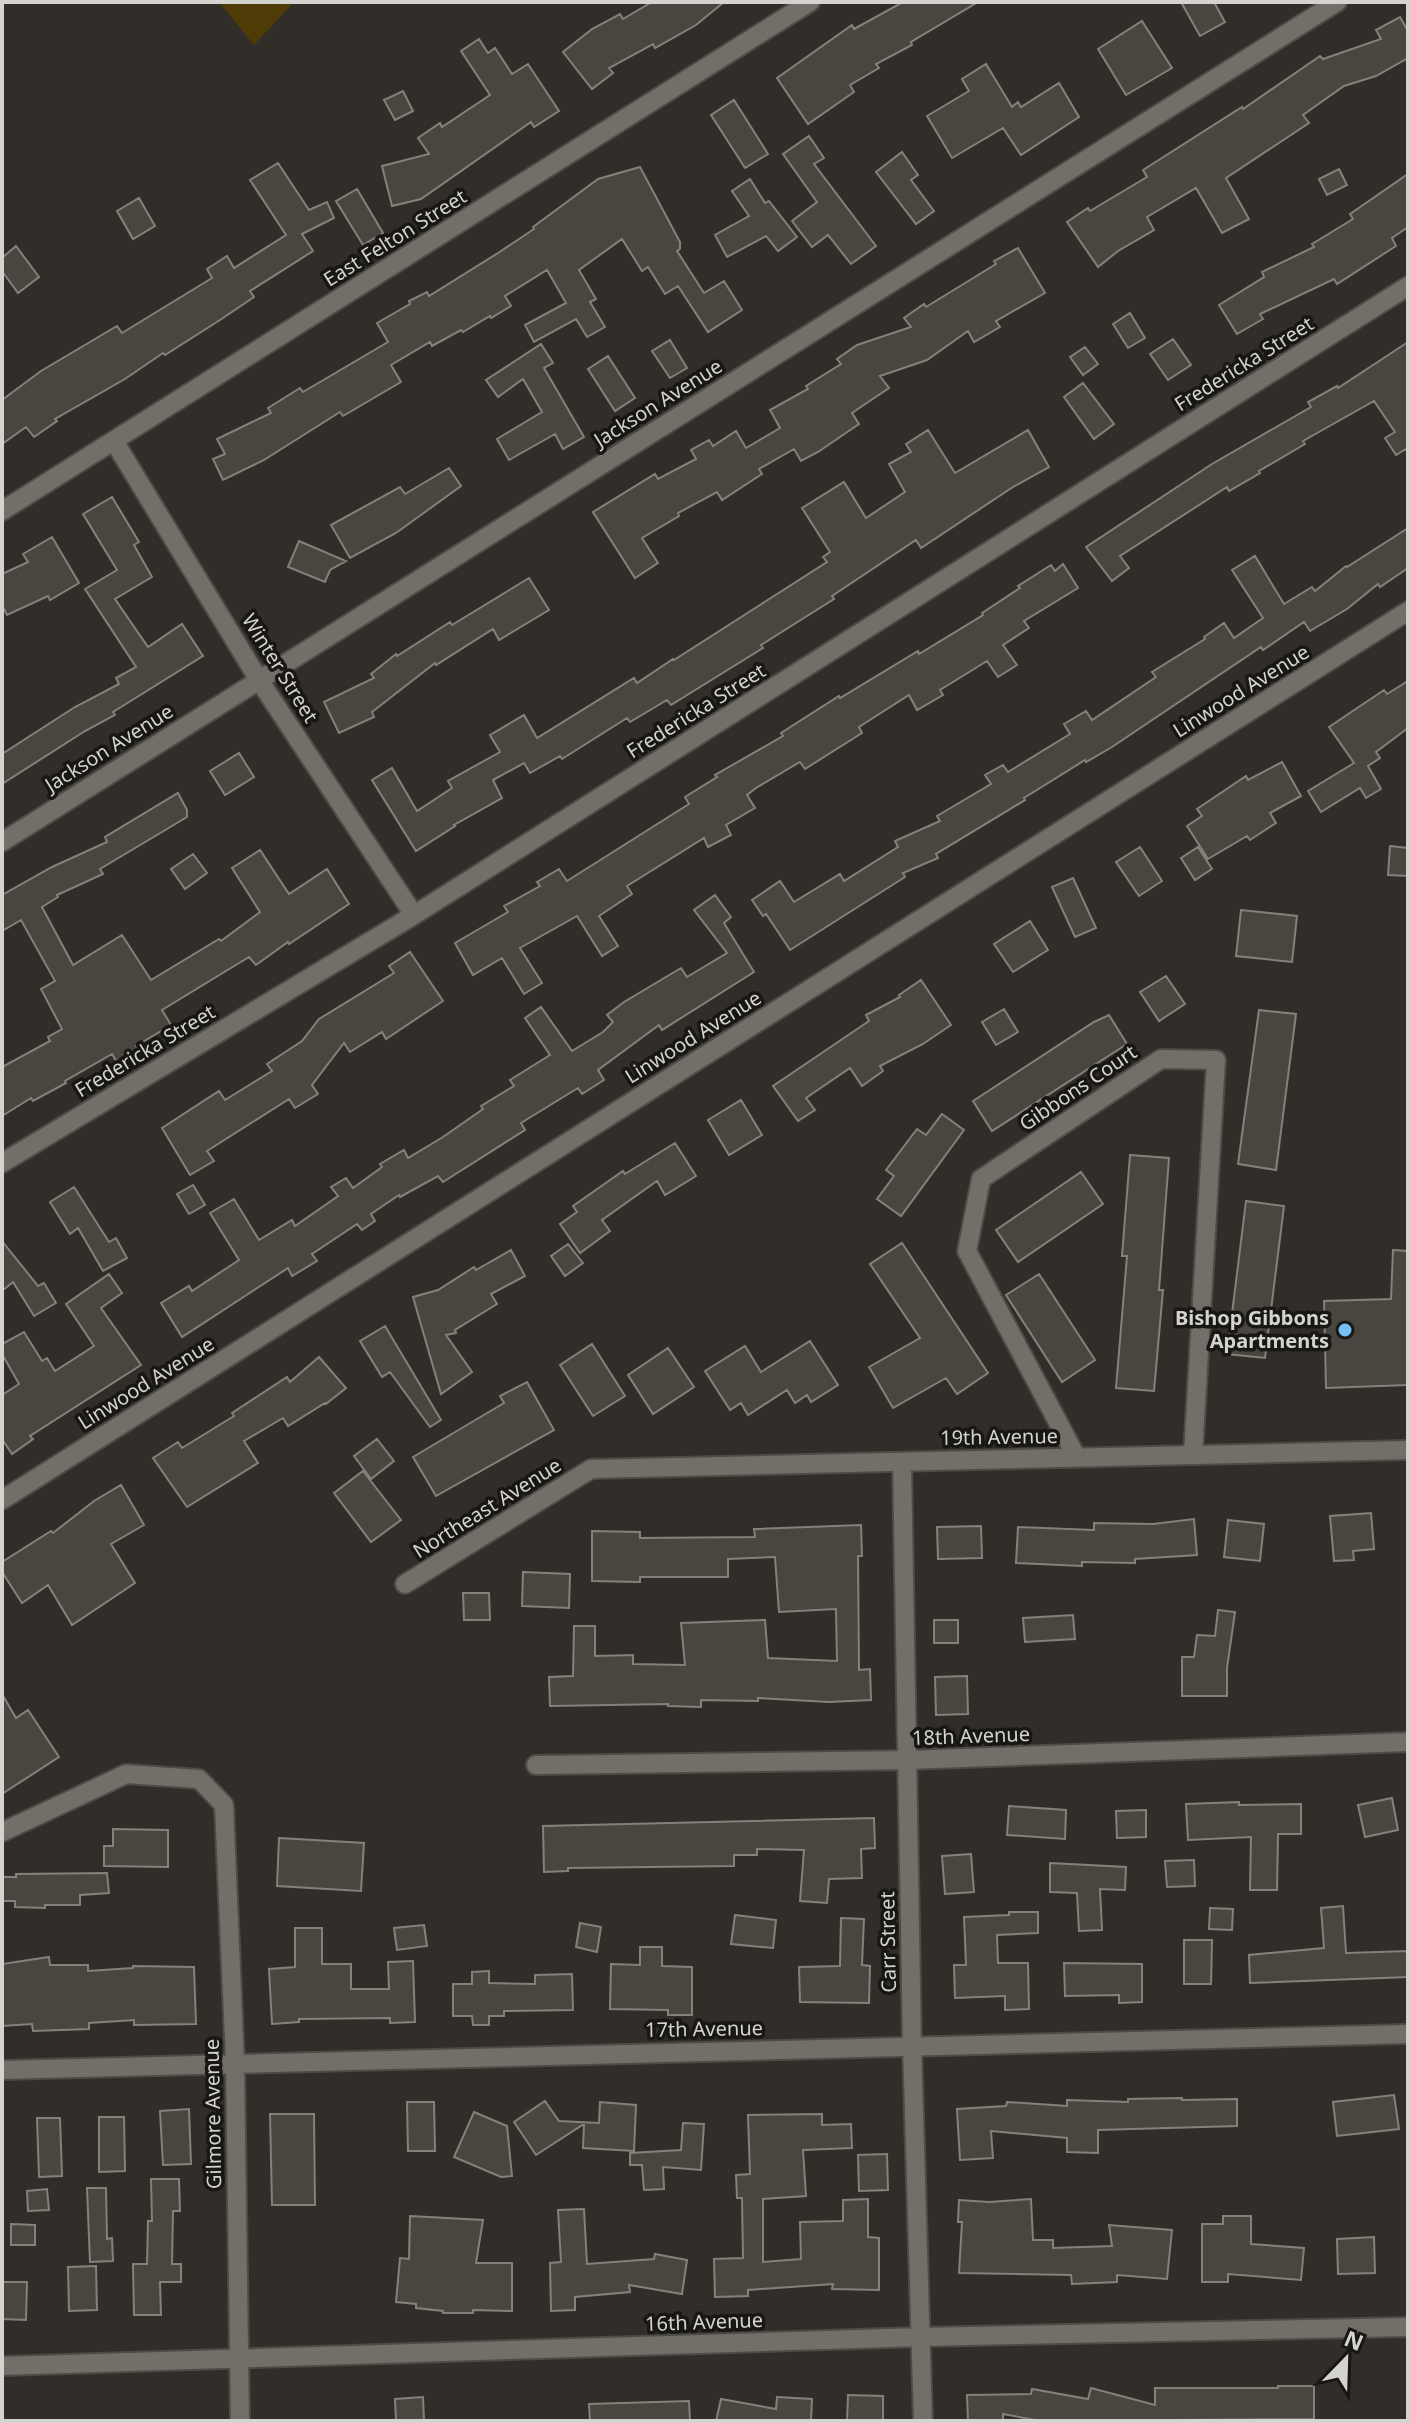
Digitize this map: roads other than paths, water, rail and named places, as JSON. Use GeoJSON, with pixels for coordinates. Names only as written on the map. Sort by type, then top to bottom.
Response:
{"type":"FeatureCollection","features":[{"type":"Feature","properties":{"kind":"street","name":"East Felton Street"},"geometry":{"type":"LineString","coordinates":[[2,511],[810,2]]}},
{"type":"Feature","properties":{"kind":"street","name":"Jackson Avenue"},"geometry":{"type":"LineString","coordinates":[[2,842],[1337,2]]}},
{"type":"Feature","properties":{"kind":"street","name":"Fredericka Street"},"geometry":{"type":"LineString","coordinates":[[2,1163],[414,915],[1408,286]]}},
{"type":"Feature","properties":{"kind":"street","name":"Winter Street"},"geometry":{"type":"LineString","coordinates":[[114,441],[259,680],[414,915]]}},
{"type":"Feature","properties":{"kind":"street","name":"Linwood Avenue"},"geometry":{"type":"LineString","coordinates":[[2,1500],[1408,611]]}},
{"type":"Feature","properties":{"kind":"street","name":"Gibbons Court"},"geometry":{"type":"LineString","coordinates":[[1077,1458],[967,1251],[981,1179],[1161,1059],[1216,1060],[1193,1455]]}},
{"type":"Feature","properties":{"kind":"street","name":"19th Avenue"},"geometry":{"type":"LineString","coordinates":[[591,1469],[1408,1450]]}},
{"type":"Feature","properties":{"kind":"street","name":"Carr Street"},"geometry":{"type":"LineString","coordinates":[[902,1462],[912,2045],[923,2421]]}},
{"type":"Feature","properties":{"kind":"street","name":"Northeast Avenue"},"geometry":{"type":"LineString","coordinates":[[405,1584],[591,1469]]}},
{"type":"Feature","properties":{"kind":"street","name":"18th Avenue"},"geometry":{"type":"LineString","coordinates":[[536,1765],[908,1760],[1408,1742]]}},
{"type":"Feature","properties":{"kind":"street","name":"Gilmore Avenue"},"geometry":{"type":"LineString","coordinates":[[2,1832],[126,1774],[199,1779],[224,1805],[235,2063],[240,2421]]}},
{"type":"Feature","properties":{"kind":"street","name":"17th Avenue"},"geometry":{"type":"LineString","coordinates":[[2,2070],[1408,2034]]}},
{"type":"Feature","properties":{"kind":"street","name":"16th Avenue"},"geometry":{"type":"LineString","coordinates":[[2,2366],[920,2337],[1408,2327]]}},
{"type":"Feature","properties":{"kind":"place","name":"Bishop Gibbons Apartments"},"geometry":{"type":"Point","coordinates":[1345,1330]}}]}
